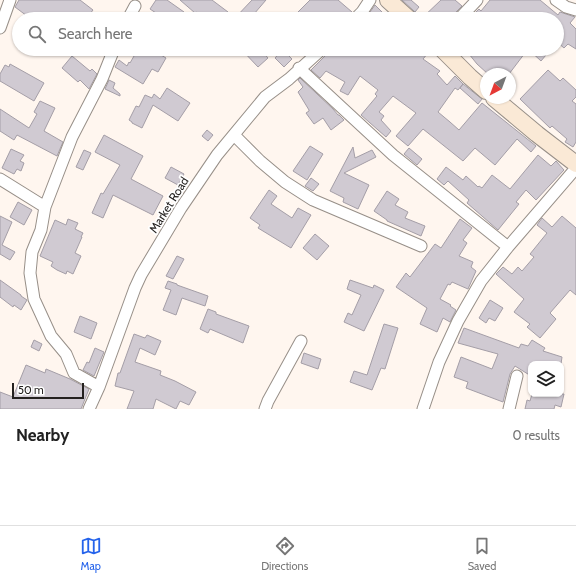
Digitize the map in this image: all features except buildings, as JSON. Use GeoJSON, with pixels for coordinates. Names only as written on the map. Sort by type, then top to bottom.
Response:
{"type":"FeatureCollection","features":[{"type":"Feature","properties":{"kind":"street"},"geometry":{"type":"LineString","coordinates":[[0,28],[10,0]]}},
{"type":"Feature","properties":{"kind":"street"},"geometry":{"type":"LineString","coordinates":[[362,12],[370,0]]}},
{"type":"Feature","properties":{"kind":"street"},"geometry":{"type":"LineString","coordinates":[[388,0],[401,12]]}},
{"type":"Feature","properties":{"kind":"street"},"geometry":{"type":"LineString","coordinates":[[465,12],[476,0]]}},
{"type":"Feature","properties":{"kind":"street"},"geometry":{"type":"LineString","coordinates":[[556,0],[566,7],[576,10]]}},
{"type":"Feature","properties":{"kind":"street"},"geometry":{"type":"LineString","coordinates":[[132,12],[135,6]]}},
{"type":"Feature","properties":{"kind":"street"},"geometry":{"type":"LineString","coordinates":[[99,387],[74,372],[66,354],[52,336],[34,300],[30,273],[32,252],[41,230],[45,207],[72,137],[102,79],[111,56]]}},
{"type":"Feature","properties":{"kind":"street","name":"Market Road"},"geometry":{"type":"LineString","coordinates":[[89,409],[99,387],[135,288],[180,208],[208,168],[265,98],[289,79],[314,56]]}},
{"type":"Feature","properties":{"kind":"street"},"geometry":{"type":"LineString","coordinates":[[449,56],[480,86]]}},
{"type":"Feature","properties":{"kind":"street"},"geometry":{"type":"LineString","coordinates":[[299,68],[393,156],[508,247]]}},
{"type":"Feature","properties":{"kind":"street"},"geometry":{"type":"LineString","coordinates":[[501,104],[576,164]]}},
{"type":"Feature","properties":{"kind":"street"},"geometry":{"type":"LineString","coordinates":[[234,135],[260,161],[285,182],[313,200],[421,246]]}},
{"type":"Feature","properties":{"kind":"street"},"geometry":{"type":"LineString","coordinates":[[424,409],[439,362],[458,321],[481,281],[508,247],[576,168]]}},
{"type":"Feature","properties":{"kind":"street"},"geometry":{"type":"LineString","coordinates":[[0,179],[45,207]]}},
{"type":"Feature","properties":{"kind":"street"},"geometry":{"type":"LineString","coordinates":[[265,409],[301,341]]}},
{"type":"Feature","properties":{"kind":"street"},"geometry":{"type":"LineString","coordinates":[[509,409],[518,376]]}}]}
